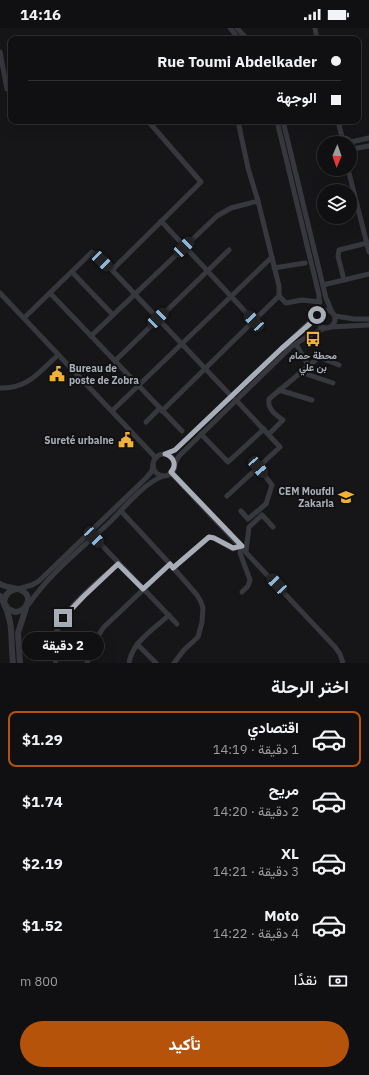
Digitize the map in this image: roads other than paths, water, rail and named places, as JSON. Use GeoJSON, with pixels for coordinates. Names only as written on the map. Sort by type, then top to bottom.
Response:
{"type":"FeatureCollection","features":[{"type":"Feature","properties":{"kind":"street"},"geometry":{"type":"LineString","coordinates":[[230,28],[237,36]]}},
{"type":"Feature","properties":{"kind":"street"},"geometry":{"type":"LineString","coordinates":[[237,28],[244,36]]}},
{"type":"Feature","properties":{"kind":"street"},"geometry":{"type":"LineString","coordinates":[[0,52],[7,90]]}},
{"type":"Feature","properties":{"kind":"street"},"geometry":{"type":"LineString","coordinates":[[112,270],[201,182],[151,124]]}},
{"type":"Feature","properties":{"kind":"street"},"geometry":{"type":"LineString","coordinates":[[239,124],[248,168],[272,257],[279,296],[283,301],[288,303],[302,300],[320,302]]}},
{"type":"Feature","properties":{"kind":"street"},"geometry":{"type":"LineString","coordinates":[[278,124],[320,302],[317,323],[322,328],[325,328]]}},
{"type":"Feature","properties":{"kind":"street"},"geometry":{"type":"LineString","coordinates":[[284,124],[328,305],[334,314],[335,322],[331,327]]}},
{"type":"Feature","properties":{"kind":"street"},"geometry":{"type":"LineString","coordinates":[[339,124],[342,136]]}},
{"type":"Feature","properties":{"kind":"street"},"geometry":{"type":"LineString","coordinates":[[357,141],[369,138]]}},
{"type":"Feature","properties":{"kind":"street"},"geometry":{"type":"LineString","coordinates":[[357,150],[369,146]]}},
{"type":"Feature","properties":{"kind":"street"},"geometry":{"type":"LineString","coordinates":[[350,176],[369,250]]}},
{"type":"Feature","properties":{"kind":"street"},"geometry":{"type":"LineString","coordinates":[[91,336],[216,216],[223,211],[258,201]]}},
{"type":"Feature","properties":{"kind":"street"},"geometry":{"type":"LineString","coordinates":[[161,221],[254,321]]}},
{"type":"Feature","properties":{"kind":"street"},"geometry":{"type":"LineString","coordinates":[[344,280],[338,256],[339,250],[367,244]]}},
{"type":"Feature","properties":{"kind":"street"},"geometry":{"type":"LineString","coordinates":[[114,361],[229,250]]}},
{"type":"Feature","properties":{"kind":"street"},"geometry":{"type":"LineString","coordinates":[[24,318],[92,252],[112,270],[280,447],[227,496]]}},
{"type":"Feature","properties":{"kind":"street"},"geometry":{"type":"LineString","coordinates":[[112,411],[272,257]]}},
{"type":"Feature","properties":{"kind":"street"},"geometry":{"type":"LineString","coordinates":[[274,268],[305,263]]}},
{"type":"Feature","properties":{"kind":"street"},"geometry":{"type":"LineString","coordinates":[[72,272],[113,315]]}},
{"type":"Feature","properties":{"kind":"street"},"geometry":{"type":"LineString","coordinates":[[323,285],[369,274]]}},
{"type":"Feature","properties":{"kind":"street"},"geometry":{"type":"LineString","coordinates":[[0,293],[156,458]]}},
{"type":"Feature","properties":{"kind":"street"},"geometry":{"type":"LineString","coordinates":[[50,293],[182,431]]}},
{"type":"Feature","properties":{"kind":"street"},"geometry":{"type":"LineString","coordinates":[[146,422],[205,369],[279,296]]}},
{"type":"Feature","properties":{"kind":"street"},"geometry":{"type":"LineString","coordinates":[[5,606],[15,612],[19,612],[26,607],[41,588],[152,481],[171,472],[179,456],[281,349],[312,322],[318,314],[325,310],[354,319],[369,319]]}},
{"type":"Feature","properties":{"kind":"street"},"geometry":{"type":"LineString","coordinates":[[5,606],[5,597],[10,591],[32,585],[39,581],[146,478],[152,471],[156,458],[175,450],[296,344],[308,336],[325,328],[369,325]]}},
{"type":"Feature","properties":{"kind":"street"},"geometry":{"type":"LineString","coordinates":[[296,344],[308,365]]}},
{"type":"Feature","properties":{"kind":"street"},"geometry":{"type":"LineString","coordinates":[[0,388],[12,388],[22,385],[58,355]]}},
{"type":"Feature","properties":{"kind":"street"},"geometry":{"type":"LineString","coordinates":[[269,434],[283,420],[273,413],[268,402],[269,399],[318,358],[340,365]]}},
{"type":"Feature","properties":{"kind":"street"},"geometry":{"type":"LineString","coordinates":[[300,372],[333,383]]}},
{"type":"Feature","properties":{"kind":"street"},"geometry":{"type":"LineString","coordinates":[[279,390],[312,400]]}},
{"type":"Feature","properties":{"kind":"street"},"geometry":{"type":"LineString","coordinates":[[201,434],[228,462],[264,429]]}},
{"type":"Feature","properties":{"kind":"street"},"geometry":{"type":"LineString","coordinates":[[165,454],[171,458],[174,465]]}},
{"type":"Feature","properties":{"kind":"street"},"geometry":{"type":"LineString","coordinates":[[153,464],[155,471],[163,476]]}},
{"type":"Feature","properties":{"kind":"street"},"geometry":{"type":"LineString","coordinates":[[241,511],[248,519],[266,504],[272,485],[258,467]]}},
{"type":"Feature","properties":{"kind":"street"},"geometry":{"type":"LineString","coordinates":[[171,472],[242,546],[334,647],[340,654],[343,663]]}},
{"type":"Feature","properties":{"kind":"street"},"geometry":{"type":"LineString","coordinates":[[121,511],[172,566],[197,596],[203,608],[202,622],[198,637],[184,650],[174,663]]}},
{"type":"Feature","properties":{"kind":"street"},"geometry":{"type":"LineString","coordinates":[[246,551],[249,528],[262,515],[273,527]]}},
{"type":"Feature","properties":{"kind":"street"},"geometry":{"type":"LineString","coordinates":[[94,537],[118,564],[177,624]]}},
{"type":"Feature","properties":{"kind":"street"},"geometry":{"type":"LineString","coordinates":[[87,663],[102,628],[143,589],[209,537],[233,548],[242,546]]}},
{"type":"Feature","properties":{"kind":"street"},"geometry":{"type":"LineString","coordinates":[[242,546],[240,553],[250,580],[248,586],[242,592]]}},
{"type":"Feature","properties":{"kind":"street"},"geometry":{"type":"LineString","coordinates":[[56,663],[53,644],[58,627],[63,618],[118,564]]}},
{"type":"Feature","properties":{"kind":"street"},"geometry":{"type":"LineString","coordinates":[[0,584],[18,589],[27,596],[28,600],[18,633],[20,663]]}},
{"type":"Feature","properties":{"kind":"street"},"geometry":{"type":"LineString","coordinates":[[0,596],[10,617],[13,635],[13,663]]}},
{"type":"Feature","properties":{"kind":"street"},"geometry":{"type":"LineString","coordinates":[[129,663],[130,655],[137,644],[169,616]]}},
{"type":"Feature","properties":{"kind":"street"},"geometry":{"type":"LineString","coordinates":[[137,644],[156,663]]}},
{"type":"Feature","properties":{"kind":"place","name":"محطة حمام بن علي"},"geometry":{"type":"Point","coordinates":[313,339]}},
{"type":"Feature","properties":{"kind":"place","name":"Bureau de poste de Zobra"},"geometry":{"type":"Point","coordinates":[57,374]}},
{"type":"Feature","properties":{"kind":"place","name":"Sureté urbaine"},"geometry":{"type":"Point","coordinates":[126,440]}},
{"type":"Feature","properties":{"kind":"place","name":"CEM Moufdi Zakaria"},"geometry":{"type":"Point","coordinates":[346,497]}}]}
